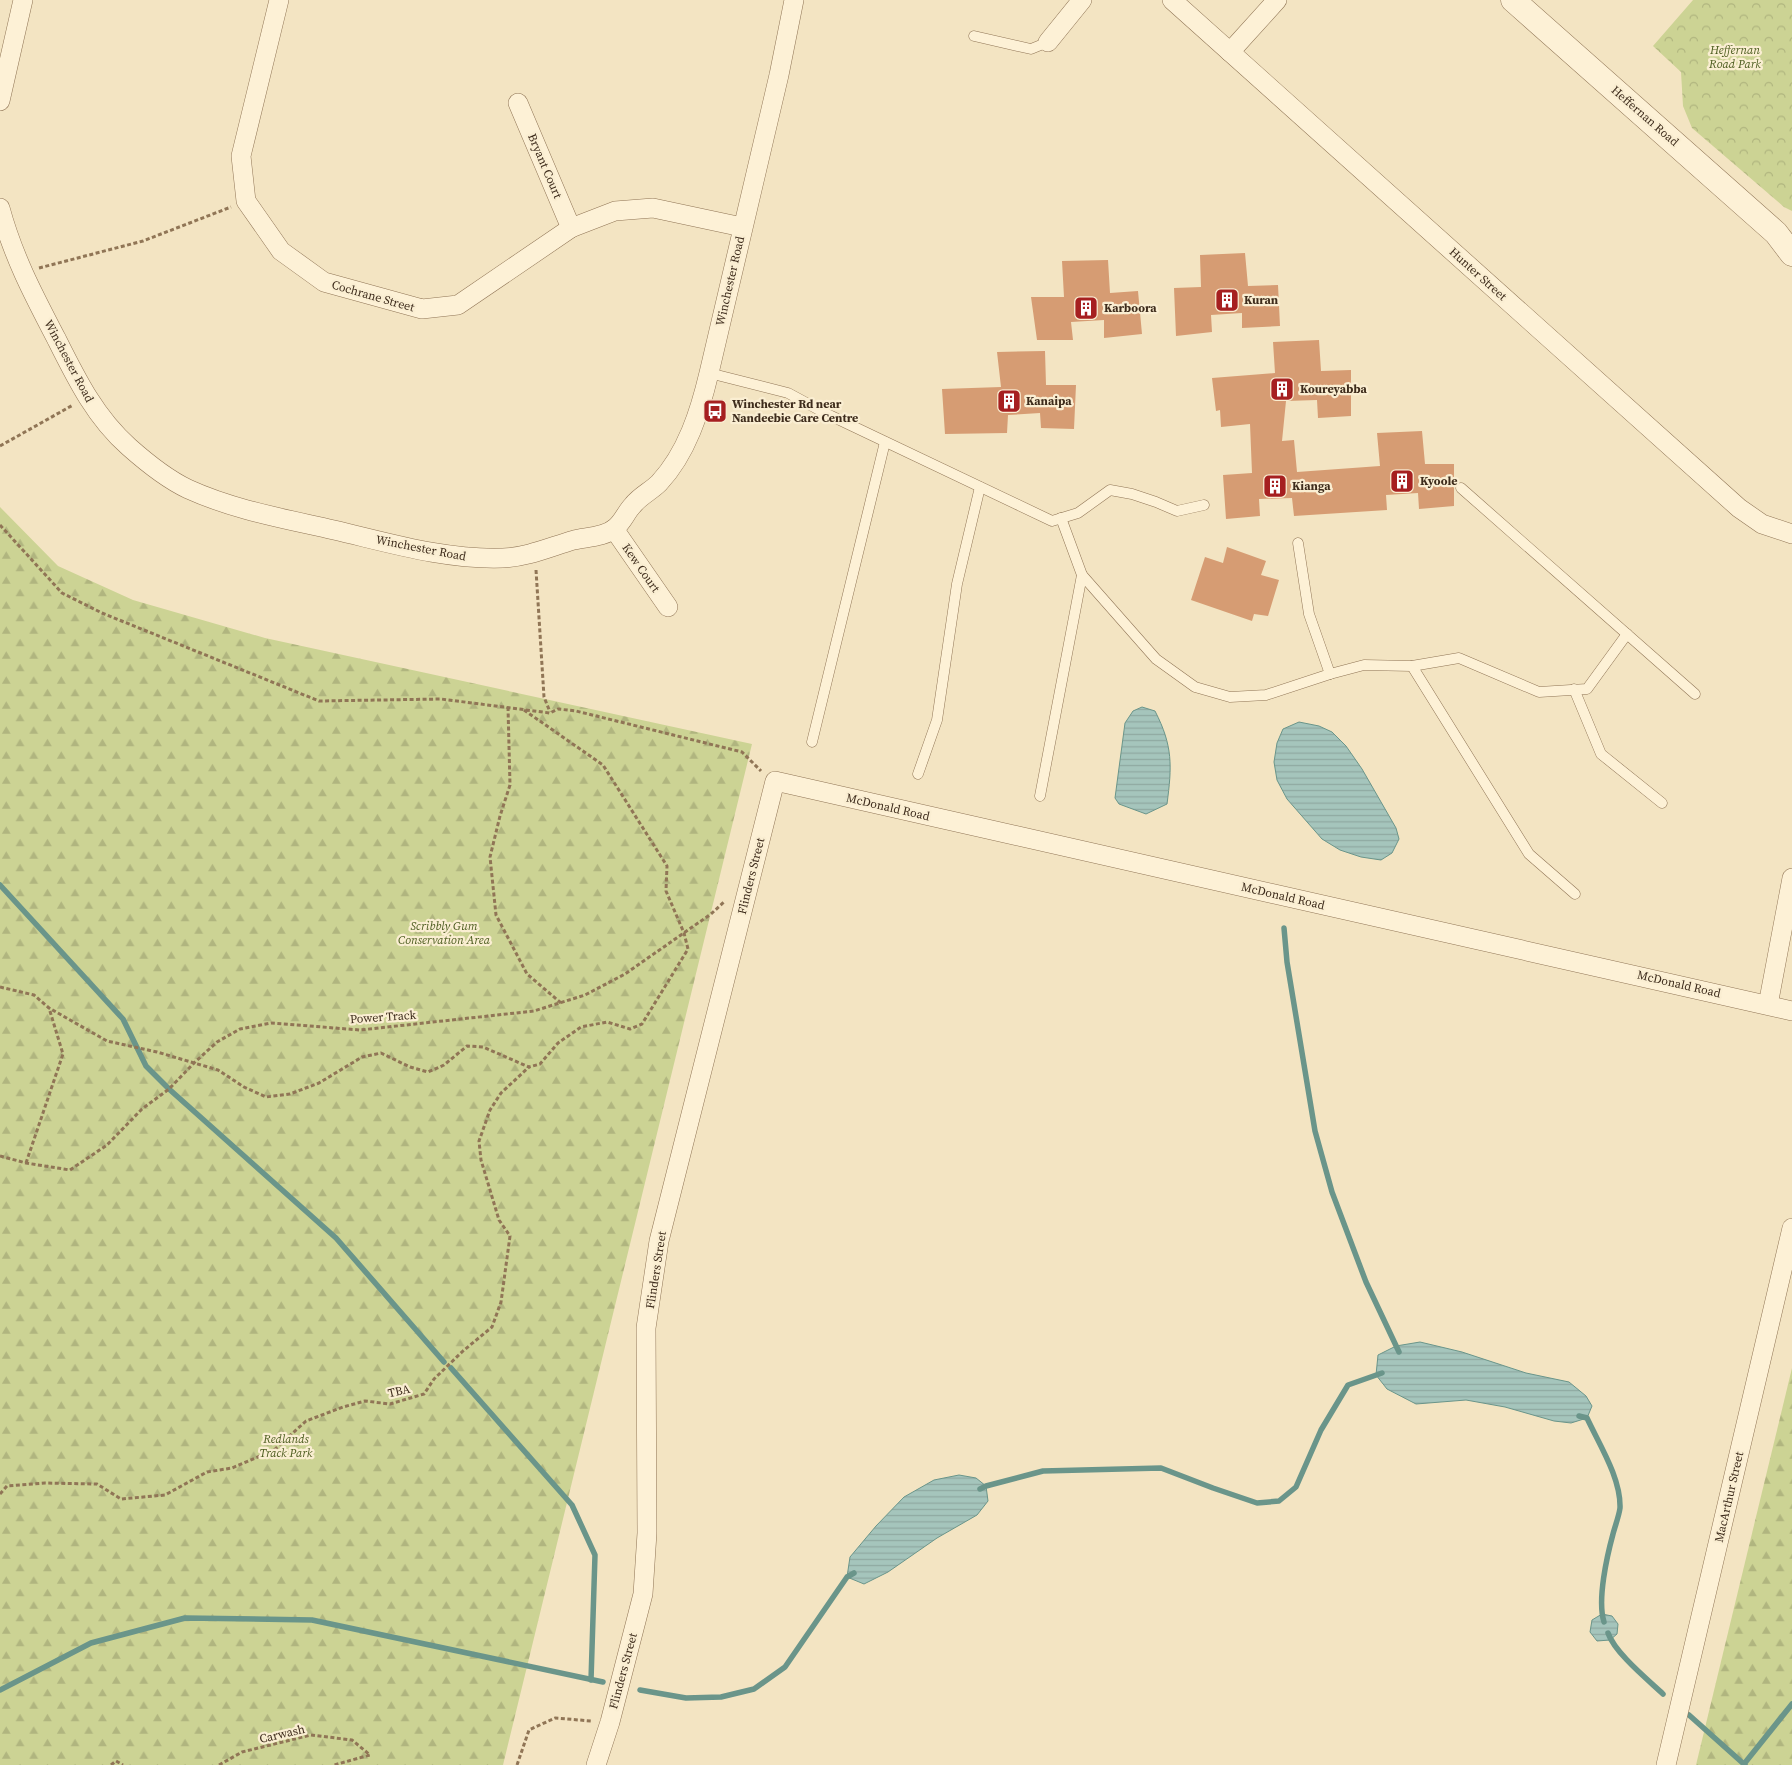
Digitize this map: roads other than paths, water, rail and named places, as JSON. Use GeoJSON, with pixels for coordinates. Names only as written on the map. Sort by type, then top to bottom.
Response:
{"type":"FeatureCollection","features":[{"type":"Feature","properties":{"kind":"street"},"geometry":{"type":"LineString","coordinates":[[0,101],[23,0]]}},
{"type":"Feature","properties":{"kind":"street","name":"Cochrane Street"},"geometry":{"type":"LineString","coordinates":[[278,0],[241,156],[246,201],[281,251],[324,282],[422,309],[458,305],[571,228],[615,211],[653,208],[742,228]]}},
{"type":"Feature","properties":{"kind":"street","name":"Winchester Road"},"geometry":{"type":"LineString","coordinates":[[0,208],[7,235],[22,272],[86,397],[101,418],[126,446],[167,477],[187,489],[211,499],[264,514],[445,555],[505,558],[536,554],[574,540],[601,535],[614,530],[633,504],[659,483],[676,460],[690,433],[699,411],[709,373],[779,75],[794,0]]}},
{"type":"Feature","properties":{"kind":"street"},"geometry":{"type":"LineString","coordinates":[[1048,42],[1082,0]]}},
{"type":"Feature","properties":{"kind":"street","name":"Hunter Street"},"geometry":{"type":"LineString","coordinates":[[1172,0],[1739,508],[1762,524],[1792,534]]}},
{"type":"Feature","properties":{"kind":"street"},"geometry":{"type":"LineString","coordinates":[[1230,52],[1277,0]]}},
{"type":"Feature","properties":{"kind":"street","name":"Heffernan Road"},"geometry":{"type":"LineString","coordinates":[[1513,0],[1784,237],[1792,254]]}},
{"type":"Feature","properties":{"kind":"street","name":"Bryant Court"},"geometry":{"type":"LineString","coordinates":[[518,103],[571,228]]}},
{"type":"Feature","properties":{"kind":"street","name":"Kew Court"},"geometry":{"type":"LineString","coordinates":[[614,530],[668,607]]}},
{"type":"Feature","properties":{"kind":"street","name":"Flinders Street"},"geometry":{"type":"LineString","coordinates":[[596,1765],[610,1722],[643,1594],[647,1533],[646,1328],[659,1241],[775,781]]}},
{"type":"Feature","properties":{"kind":"street","name":"McDonald Road"},"geometry":{"type":"LineString","coordinates":[[775,781],[1768,1004],[1792,1011]]}},
{"type":"Feature","properties":{"kind":"street"},"geometry":{"type":"LineString","coordinates":[[1768,1004],[1792,878]]}},
{"type":"Feature","properties":{"kind":"street","name":"MacArthur Street"},"geometry":{"type":"LineString","coordinates":[[1666,1765],[1792,1228]]}},
{"type":"Feature","properties":{"kind":"lane"},"geometry":{"type":"LineString","coordinates":[[974,36],[1031,49],[1048,42]]}},
{"type":"Feature","properties":{"kind":"lane"},"geometry":{"type":"LineString","coordinates":[[709,373],[788,393],[885,442],[1052,521],[1078,513],[1110,490],[1132,494],[1176,511],[1204,505]]}},
{"type":"Feature","properties":{"kind":"lane"},"geometry":{"type":"LineString","coordinates":[[812,742],[885,442]]}},
{"type":"Feature","properties":{"kind":"lane"},"geometry":{"type":"LineString","coordinates":[[918,774],[937,720],[958,584],[980,487]]}},
{"type":"Feature","properties":{"kind":"lane"},"geometry":{"type":"LineString","coordinates":[[1461,488],[1695,694]]}},
{"type":"Feature","properties":{"kind":"lane"},"geometry":{"type":"LineString","coordinates":[[1061,518],[1082,574],[1156,659],[1195,687],[1230,697],[1266,695],[1364,665],[1412,666],[1459,658],[1540,692],[1587,689],[1627,634]]}},
{"type":"Feature","properties":{"kind":"lane"},"geometry":{"type":"LineString","coordinates":[[1298,543],[1309,614],[1330,674]]}},
{"type":"Feature","properties":{"kind":"lane"},"geometry":{"type":"LineString","coordinates":[[1040,796],[1082,574]]}},
{"type":"Feature","properties":{"kind":"lane"},"geometry":{"type":"LineString","coordinates":[[1412,666],[1529,854],[1575,894]]}},
{"type":"Feature","properties":{"kind":"lane"},"geometry":{"type":"LineString","coordinates":[[1574,689],[1600,754],[1662,803]]}},
{"type":"Feature","properties":{"kind":"water"},"geometry":{"type":"Polygon","coordinates":[[[1142,707],[1155,711],[1165,735],[1170,756],[1167,804],[1146,814],[1119,804],[1115,798],[1125,723],[1133,711],[1142,707]]]}},
{"type":"Feature","properties":{"kind":"water"},"geometry":{"type":"Polygon","coordinates":[[[1299,722],[1319,726],[1332,732],[1346,746],[1362,769],[1396,828],[1399,839],[1392,853],[1381,860],[1361,857],[1340,850],[1322,839],[1287,799],[1277,780],[1274,762],[1277,743],[1283,729],[1299,722]]]}},
{"type":"Feature","properties":{"kind":"water"},"geometry":{"type":"Polygon","coordinates":[[[1420,1342],[1462,1352],[1526,1373],[1569,1382],[1586,1396],[1592,1406],[1587,1418],[1571,1423],[1554,1421],[1505,1407],[1466,1400],[1416,1404],[1387,1389],[1376,1375],[1378,1355],[1396,1346],[1420,1342]]]}},
{"type":"Feature","properties":{"kind":"water"},"geometry":{"type":"Polygon","coordinates":[[[959,1475],[976,1478],[986,1486],[988,1501],[977,1515],[937,1538],[888,1572],[864,1584],[847,1577],[850,1557],[904,1497],[934,1480],[959,1475]]]}},
{"type":"Feature","properties":{"kind":"water"},"geometry":{"type":"Polygon","coordinates":[[[1602,1614],[1612,1616],[1618,1624],[1617,1634],[1610,1640],[1597,1641],[1590,1632],[1592,1620],[1602,1614]]]}},
{"type":"Feature","properties":{"kind":"waterway"},"geometry":{"type":"LineString","coordinates":[[0,885],[123,1019],[146,1066],[169,1089],[336,1238],[444,1362]]}},
{"type":"Feature","properties":{"kind":"waterway"},"geometry":{"type":"LineString","coordinates":[[1284,928],[1287,962],[1315,1131],[1332,1192],[1366,1282],[1399,1352]]}},
{"type":"Feature","properties":{"kind":"waterway"},"geometry":{"type":"LineString","coordinates":[[451,1368],[572,1505],[595,1555],[591,1680]]}},
{"type":"Feature","properties":{"kind":"waterway"},"geometry":{"type":"LineString","coordinates":[[980,1489],[1043,1471],[1161,1468],[1257,1503],[1279,1501],[1296,1487],[1321,1430],[1348,1385],[1382,1373]]}},
{"type":"Feature","properties":{"kind":"waterway"},"geometry":{"type":"LineString","coordinates":[[1579,1416],[1587,1418],[1613,1473],[1619,1497],[1620,1508],[1602,1590],[1604,1622]]}},
{"type":"Feature","properties":{"kind":"waterway"},"geometry":{"type":"LineString","coordinates":[[640,1690],[686,1698],[721,1697],[754,1689],[785,1667],[847,1577],[854,1573]]}},
{"type":"Feature","properties":{"kind":"waterway"},"geometry":{"type":"LineString","coordinates":[[0,1690],[91,1643],[185,1618],[312,1620],[603,1682]]}},
{"type":"Feature","properties":{"kind":"waterway"},"geometry":{"type":"LineString","coordinates":[[1608,1633],[1624,1657],[1663,1694]]}},
{"type":"Feature","properties":{"kind":"waterway"},"geometry":{"type":"LineString","coordinates":[[1744,1764],[1792,1704]]}},
{"type":"Feature","properties":{"kind":"waterway"},"geometry":{"type":"LineString","coordinates":[[1689,1715],[1745,1765]]}},
{"type":"Feature","properties":{"kind":"place","name":"Kuran"},"geometry":{"type":"Point","coordinates":[1227,300]}},
{"type":"Feature","properties":{"kind":"place","name":"Karboora"},"geometry":{"type":"Point","coordinates":[1086,308]}},
{"type":"Feature","properties":{"kind":"place","name":"Koureyabba"},"geometry":{"type":"Point","coordinates":[1282,389]}},
{"type":"Feature","properties":{"kind":"place","name":"Kanaipa"},"geometry":{"type":"Point","coordinates":[1009,401]}},
{"type":"Feature","properties":{"kind":"place","name":"Winchester Rd near Nandeebie Care Centre"},"geometry":{"type":"Point","coordinates":[715,411]}},
{"type":"Feature","properties":{"kind":"place","name":"Kyoole"},"geometry":{"type":"Point","coordinates":[1402,481]}},
{"type":"Feature","properties":{"kind":"place","name":"Kianga"},"geometry":{"type":"Point","coordinates":[1275,486]}},
{"type":"Feature","properties":{"kind":"park label","name":"Heffernan Road Park"},"geometry":{"type":"Point","coordinates":[1735,57]}},
{"type":"Feature","properties":{"kind":"park label","name":"Scribbly Gum Conservation Area"},"geometry":{"type":"Point","coordinates":[444,933]}},
{"type":"Feature","properties":{"kind":"park label","name":"Redlands Track Park"},"geometry":{"type":"Point","coordinates":[286,1446]}}]}
